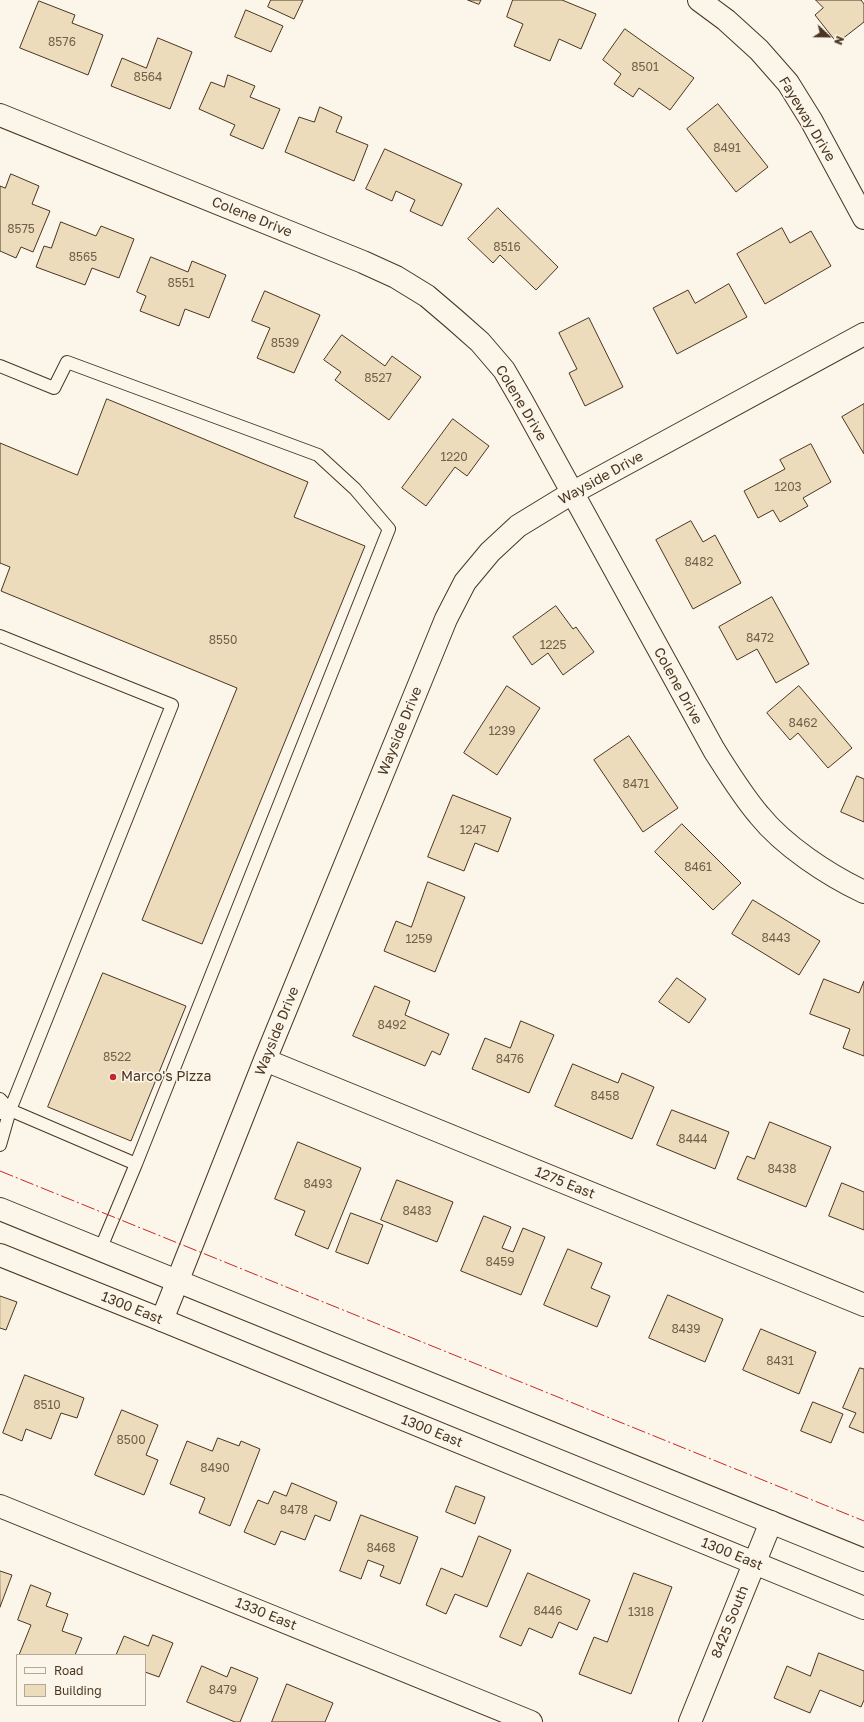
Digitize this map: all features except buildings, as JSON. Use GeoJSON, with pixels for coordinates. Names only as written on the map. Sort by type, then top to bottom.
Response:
{"type":"FeatureCollection","features":[{"type":"Feature","properties":{"kind":"street","name":"Fayeway Drive"},"geometry":{"type":"LineString","coordinates":[[699,0],[726,20],[759,50],[788,83],[811,120],[864,218]]}},
{"type":"Feature","properties":{"kind":"street","name":"Colene Drive"},"geometry":{"type":"LineString","coordinates":[[0,115],[363,262],[396,277],[427,296],[480,342],[504,370],[710,743],[736,785],[759,816],[790,845],[823,870],[864,892]]}},
{"type":"Feature","properties":{"kind":"street","name":"Wayside Drive"},"geometry":{"type":"LineString","coordinates":[[162,1320],[265,1060],[446,619],[465,582],[490,552],[518,526],[572,493],[864,334]]}},
{"type":"Feature","properties":{"kind":"street","name":"1275 East"},"geometry":{"type":"LineString","coordinates":[[265,1060],[864,1305]]}},
{"type":"Feature","properties":{"kind":"street"},"geometry":{"type":"LineString","coordinates":[[0,1209],[864,1560]]}},
{"type":"Feature","properties":{"kind":"street","name":"1300 East"},"geometry":{"type":"LineString","coordinates":[[0,1256],[162,1320],[864,1608]]}},
{"type":"Feature","properties":{"kind":"street","name":"1330 East"},"geometry":{"type":"LineString","coordinates":[[0,1506],[531,1722]]}},
{"type":"Feature","properties":{"kind":"street","name":"8425 South"},"geometry":{"type":"LineString","coordinates":[[690,1722],[771,1522]]}},
{"type":"Feature","properties":{"kind":"lane"},"geometry":{"type":"LineString","coordinates":[[0,366],[54,388],[67,362],[318,455],[355,488],[389,529],[136,1164],[100,1250]]}},
{"type":"Feature","properties":{"kind":"lane"},"geometry":{"type":"LineString","coordinates":[[0,636],[172,705],[5,1111],[0,1145]]}},
{"type":"Feature","properties":{"kind":"lane"},"geometry":{"type":"LineString","coordinates":[[0,1099],[5,1111],[136,1164]]}},
{"type":"Feature","properties":{"kind":"power"},"geometry":{"type":"LineString","coordinates":[[0,1171],[864,1521]]}},
{"type":"Feature","properties":{"kind":"place","name":"Marco's Pizza"},"geometry":{"type":"Point","coordinates":[113,1077]}}]}
